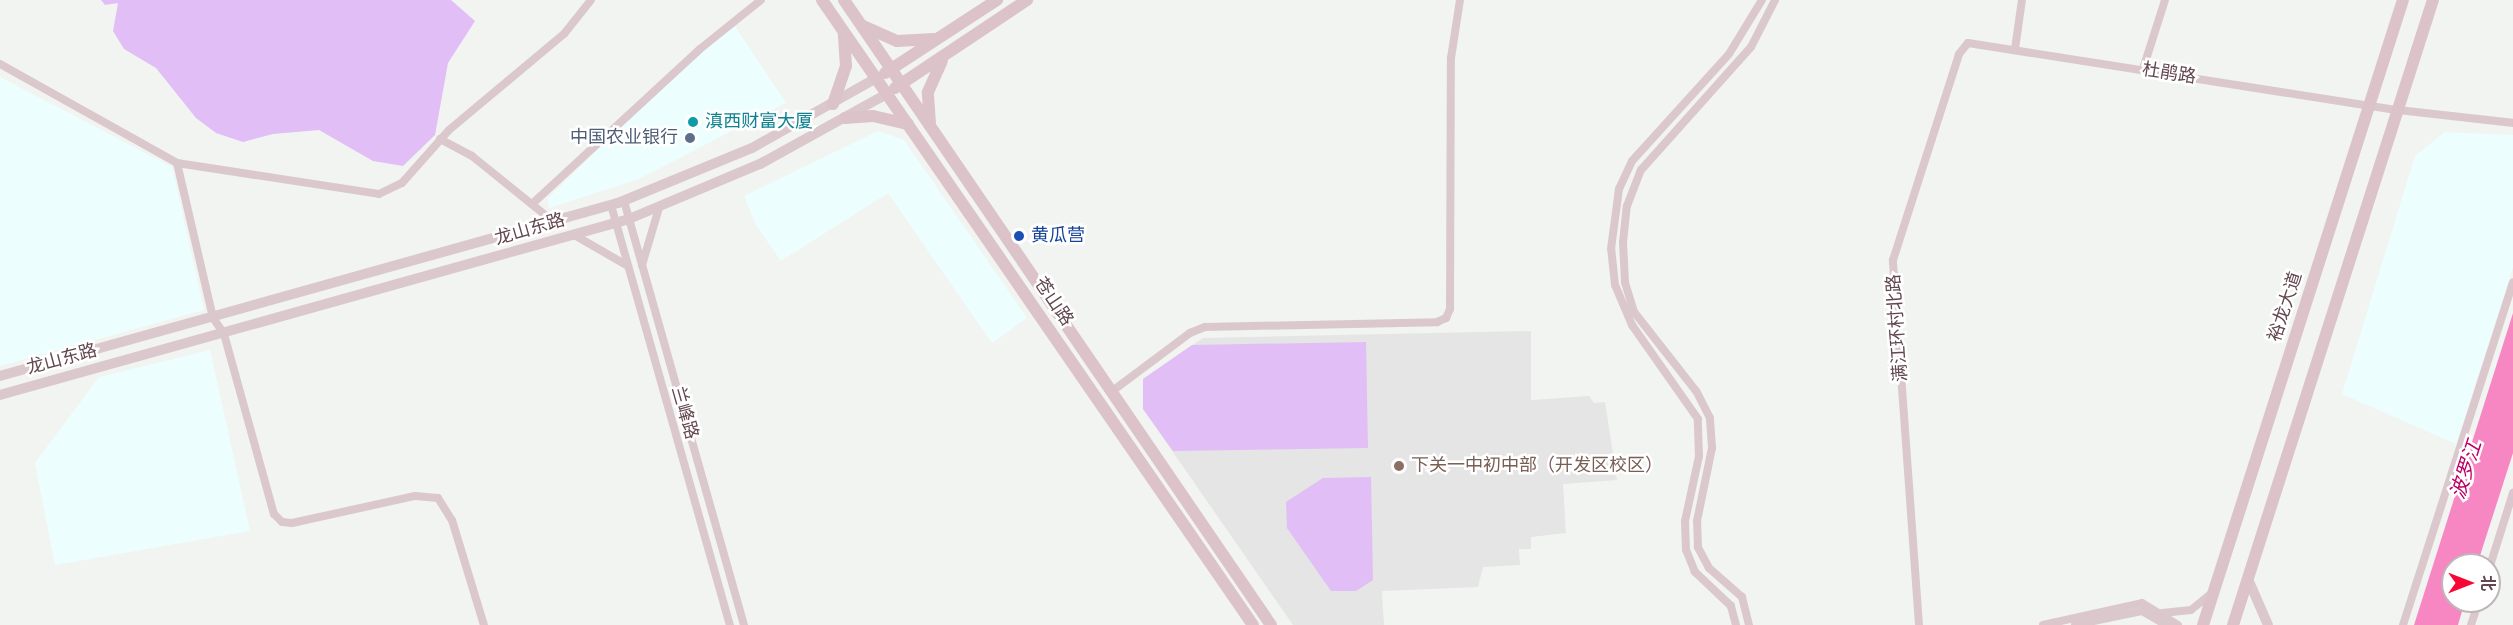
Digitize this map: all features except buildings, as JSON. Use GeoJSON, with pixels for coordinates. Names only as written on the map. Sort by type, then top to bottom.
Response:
{"type":"FeatureCollection","features":[{"type":"Feature","properties":{"kind":"main road","name":"苍山路"},"geometry":{"type":"LineString","coordinates":[[822,0],[1253,625]]}},
{"type":"Feature","properties":{"kind":"main road","name":"苍山路"},"geometry":{"type":"LineString","coordinates":[[844,0],[1271,625]]}},
{"type":"Feature","properties":{"kind":"main road","name":"龙山东路"},"geometry":{"type":"LineString","coordinates":[[876,78],[997,0]]}},
{"type":"Feature","properties":{"kind":"main road","name":"龙山东路"},"geometry":{"type":"LineString","coordinates":[[887,93],[946,56],[1027,0]]}},
{"type":"Feature","properties":{"kind":"main road","name":"裕龙大道"},"geometry":{"type":"LineString","coordinates":[[2203,625],[2403,0]]}},
{"type":"Feature","properties":{"kind":"main road"},"geometry":{"type":"LineString","coordinates":[[2233,625],[2433,0]]}},
{"type":"Feature","properties":{"kind":"main road"},"geometry":{"type":"LineString","coordinates":[[859,23],[897,41],[941,37]]}},
{"type":"Feature","properties":{"kind":"main road"},"geometry":{"type":"LineString","coordinates":[[833,104],[846,66],[843,30]]}},
{"type":"Feature","properties":{"kind":"main road"},"geometry":{"type":"LineString","coordinates":[[934,134],[927,109],[928,92],[946,56]]}},
{"type":"Feature","properties":{"kind":"main road"},"geometry":{"type":"LineString","coordinates":[[845,118],[873,116],[908,124]]}},
{"type":"Feature","properties":{"kind":"street"},"geometry":{"type":"LineString","coordinates":[[0,64],[177,164],[379,194],[402,183],[440,139],[564,34],[591,0]]}},
{"type":"Feature","properties":{"kind":"street"},"geometry":{"type":"LineString","coordinates":[[532,204],[700,49],[761,0]]}},
{"type":"Feature","properties":{"kind":"street"},"geometry":{"type":"LineString","coordinates":[[1111,392],[1182,339],[1205,327],[1437,322],[1446,318],[1450,309],[1451,58],[1460,0]]}},
{"type":"Feature","properties":{"kind":"street"},"geometry":{"type":"LineString","coordinates":[[1736,625],[1731,606],[1700,578],[1688,559],[1684,529],[1699,456],[1700,426],[1691,405],[1666,375],[1632,325],[1612,274],[1612,227],[1624,176],[1650,137],[1729,54],[1750,26],[1762,0]]}},
{"type":"Feature","properties":{"kind":"street"},"geometry":{"type":"LineString","coordinates":[[1749,625],[1742,597],[1708,568],[1698,548],[1697,521],[1710,459],[1712,424],[1701,399],[1641,324],[1625,282],[1624,229],[1635,182],[1657,149],[1751,47],[1765,26],[1775,0]]}},
{"type":"Feature","properties":{"kind":"street"},"geometry":{"type":"LineString","coordinates":[[2015,49],[2022,0]]}},
{"type":"Feature","properties":{"kind":"street"},"geometry":{"type":"LineString","coordinates":[[2143,69],[2165,0]]}},
{"type":"Feature","properties":{"kind":"street","name":"杜鹃路"},"geometry":{"type":"LineString","coordinates":[[1968,43],[2398,110],[2513,123]]}},
{"type":"Feature","properties":{"kind":"street","name":"满江环村北路"},"geometry":{"type":"LineString","coordinates":[[1919,625],[1893,260],[1959,54],[1968,43]]}},
{"type":"Feature","properties":{"kind":"street","name":"龙山东路"},"geometry":{"type":"LineString","coordinates":[[0,376],[555,223],[624,201],[735,156],[833,104],[876,78]]}},
{"type":"Feature","properties":{"kind":"street","name":"龙山东路"},"geometry":{"type":"LineString","coordinates":[[0,395],[576,236],[629,219],[760,164],[887,93]]}},
{"type":"Feature","properties":{"kind":"street"},"geometry":{"type":"LineString","coordinates":[[440,139],[472,156],[555,223]]}},
{"type":"Feature","properties":{"kind":"street"},"geometry":{"type":"LineString","coordinates":[[177,164],[213,318],[225,334],[276,518],[298,522],[415,496],[436,497],[448,512],[484,625]]}},
{"type":"Feature","properties":{"kind":"street"},"geometry":{"type":"LineString","coordinates":[[1624,176],[1635,182]]}},
{"type":"Feature","properties":{"kind":"street","name":"兰峰路"},"geometry":{"type":"LineString","coordinates":[[624,201],[744,625]]}},
{"type":"Feature","properties":{"kind":"street","name":"兰峰路"},"geometry":{"type":"LineString","coordinates":[[611,205],[730,625]]}},
{"type":"Feature","properties":{"kind":"street"},"geometry":{"type":"LineString","coordinates":[[642,266],[659,208]]}},
{"type":"Feature","properties":{"kind":"street"},"geometry":{"type":"LineString","coordinates":[[576,236],[628,266]]}},
{"type":"Feature","properties":{"kind":"street"},"geometry":{"type":"LineString","coordinates":[[2403,625],[2513,282]]}},
{"type":"Feature","properties":{"kind":"street"},"geometry":{"type":"LineString","coordinates":[[1666,375],[1676,367]]}},
{"type":"Feature","properties":{"kind":"street"},"geometry":{"type":"LineString","coordinates":[[2494,553],[2513,493]]}},
{"type":"Feature","properties":{"kind":"street"},"geometry":{"type":"LineString","coordinates":[[2248,579],[2268,625]]}},
{"type":"Feature","properties":{"kind":"street"},"geometry":{"type":"LineString","coordinates":[[2162,613],[2191,610],[2216,585]]}},
{"type":"Feature","properties":{"kind":"street"},"geometry":{"type":"LineString","coordinates":[[2043,625],[2138,604],[2146,604],[2178,625]]}},
{"type":"Feature","properties":{"kind":"street"},"geometry":{"type":"LineString","coordinates":[[2075,625],[2142,611],[2166,625]]}},
{"type":"Feature","properties":{"kind":"shaded area"},"geometry":{"type":"Polygon","coordinates":[[[101,0],[451,0],[475,21],[448,63],[435,135],[403,166],[373,161],[319,130],[273,134],[243,142],[216,133],[196,118],[156,68],[124,49],[113,31],[118,3],[105,5],[101,0]]]}},
{"type":"Feature","properties":{"kind":"shaded area","name":"滇西财富大厦"},"geometry":{"type":"Polygon","coordinates":[[[734,25],[786,103],[639,179],[549,208],[548,198],[675,75],[734,25]]]}},
{"type":"Feature","properties":{"kind":"shaded area"},"geometry":{"type":"Polygon","coordinates":[[[0,77],[172,167],[204,310],[0,366],[0,77]]]}},
{"type":"Feature","properties":{"kind":"shaded area"},"geometry":{"type":"Polygon","coordinates":[[[878,131],[904,140],[1027,318],[992,343],[888,193],[781,261],[756,225],[744,196],[878,131]]]}},
{"type":"Feature","properties":{"kind":"shaded area"},"geometry":{"type":"Polygon","coordinates":[[[2445,132],[2513,135],[2513,267],[2456,444],[2342,394],[2415,156],[2445,132]]]}},
{"type":"Feature","properties":{"kind":"shaded area","name":"下关一中初中部（开发区校区）"},"geometry":{"type":"Polygon","coordinates":[[[1531,331],[1531,400],[1589,396],[1594,403],[1605,402],[1617,480],[1563,484],[1566,533],[1531,537],[1531,549],[1519,549],[1520,565],[1483,567],[1478,587],[1382,591],[1384,625],[1293,625],[1143,409],[1143,379],[1203,338],[1531,331]]]}},
{"type":"Feature","properties":{"kind":"shaded area"},"geometry":{"type":"Polygon","coordinates":[[[1366,342],[1368,448],[1173,451],[1143,409],[1143,379],[1192,345],[1366,342]]]}},
{"type":"Feature","properties":{"kind":"shaded area"},"geometry":{"type":"Polygon","coordinates":[[[210,350],[250,531],[55,565],[35,463],[99,377],[210,350]]]}},
{"type":"Feature","properties":{"kind":"shaded area"},"geometry":{"type":"Polygon","coordinates":[[[1371,477],[1373,580],[1356,591],[1331,591],[1287,528],[1286,502],[1323,478],[1371,477]]]}},
{"type":"Feature","properties":{"kind":"water","name":"波罗江"},"geometry":{"type":"Polygon","coordinates":[[[2513,313],[2513,453],[2481,553],[2441,553],[2441,613],[2462,613],[2458,625],[2414,625],[2513,313]]]}},
{"type":"Feature","properties":{"kind":"place","name":"滇西财富大厦"},"geometry":{"type":"Point","coordinates":[693,122]}},
{"type":"Feature","properties":{"kind":"place","name":"中国农业银行"},"geometry":{"type":"Point","coordinates":[690,138]}},
{"type":"Feature","properties":{"kind":"place","name":"黄瓜营"},"geometry":{"type":"Point","coordinates":[1019,236]}},
{"type":"Feature","properties":{"kind":"place","name":"下关一中初中部（开发区校区）"},"geometry":{"type":"Point","coordinates":[1399,466]}}]}
